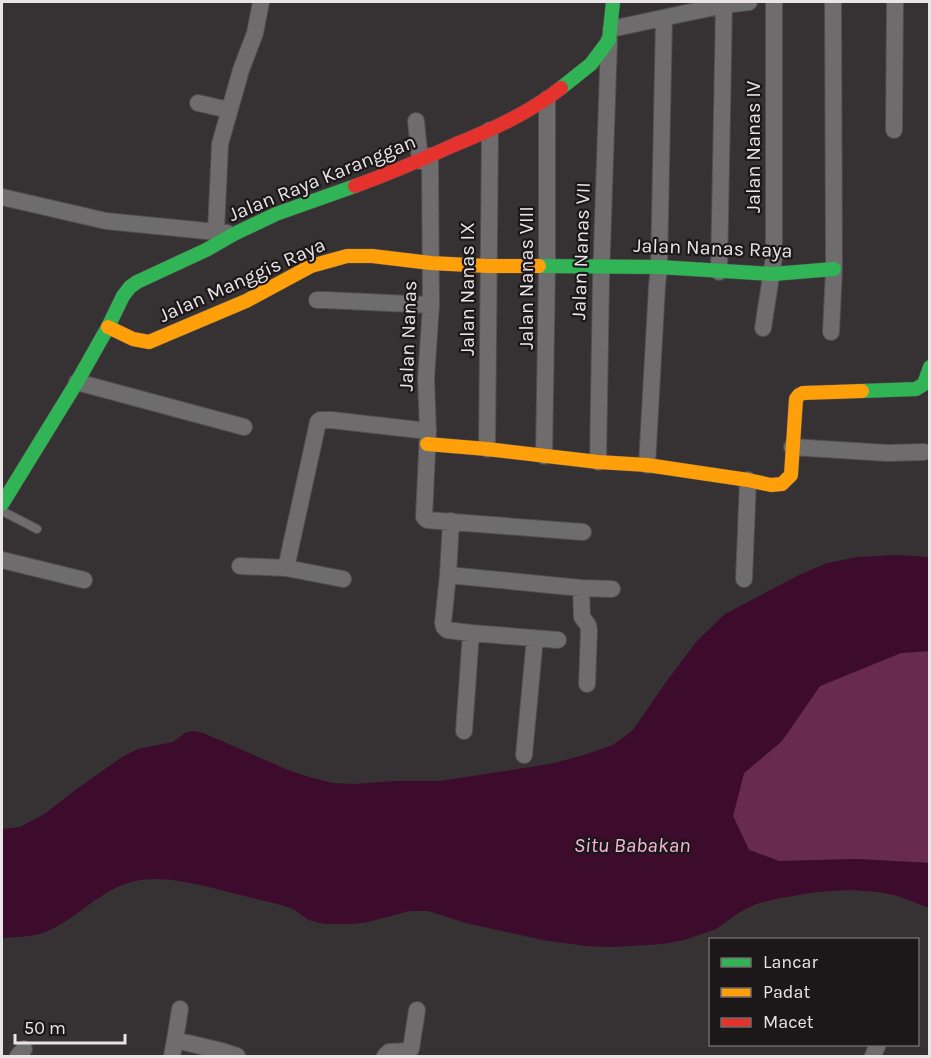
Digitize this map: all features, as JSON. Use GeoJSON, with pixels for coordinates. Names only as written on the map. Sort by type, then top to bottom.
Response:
{"type":"FeatureCollection","features":[{"type":"Feature","properties":{"kind":"street"},"geometry":{"type":"LineString","coordinates":[[216,231],[220,144],[241,70],[255,33],[261,2]]}},
{"type":"Feature","properties":{"kind":"street"},"geometry":{"type":"LineString","coordinates":[[613,2],[610,35],[664,18],[749,2]]}},
{"type":"Feature","properties":{"kind":"street","name":"Jalan Nanas IV"},"geometry":{"type":"LineString","coordinates":[[764,328],[774,257],[774,2]]}},
{"type":"Feature","properties":{"kind":"street"},"geometry":{"type":"LineString","coordinates":[[831,332],[834,269],[833,2]]}},
{"type":"Feature","properties":{"kind":"street"},"geometry":{"type":"LineString","coordinates":[[894,130],[895,2]]}},
{"type":"Feature","properties":{"kind":"street"},"geometry":{"type":"LineString","coordinates":[[719,272],[724,5]]}},
{"type":"Feature","properties":{"kind":"street"},"geometry":{"type":"LineString","coordinates":[[647,465],[659,267],[664,18]]}},
{"type":"Feature","properties":{"kind":"street","name":"Jalan Raya Karanggan"},"geometry":{"type":"LineString","coordinates":[[2,504],[77,382],[123,296],[137,282],[276,214],[374,179],[489,130],[547,99],[591,64],[610,35]]}},
{"type":"Feature","properties":{"kind":"street","name":"Jalan Nanas VII"},"geometry":{"type":"LineString","coordinates":[[598,462],[610,35]]}},
{"type":"Feature","properties":{"kind":"street","name":"Jalan Nanas VIII"},"geometry":{"type":"LineString","coordinates":[[544,456],[547,99]]}},
{"type":"Feature","properties":{"kind":"street"},"geometry":{"type":"LineString","coordinates":[[198,103],[229,110]]}},
{"type":"Feature","properties":{"kind":"street","name":"Jalan Nanas"},"geometry":{"type":"LineString","coordinates":[[416,121],[425,158],[431,305],[426,379],[427,437],[424,517],[427,520],[451,521]]}},
{"type":"Feature","properties":{"kind":"street","name":"Jalan Nanas IX"},"geometry":{"type":"LineString","coordinates":[[487,449],[489,130]]}},
{"type":"Feature","properties":{"kind":"street"},"geometry":{"type":"LineString","coordinates":[[2,197],[106,221],[234,234]]}},
{"type":"Feature","properties":{"kind":"street","name":"Jalan Manggis Raya"},"geometry":{"type":"LineString","coordinates":[[108,327],[118,333],[149,342],[246,301],[312,266],[346,256],[372,256],[430,263]]}},
{"type":"Feature","properties":{"kind":"street","name":"Jalan Nanas Raya"},"geometry":{"type":"LineString","coordinates":[[430,263],[488,266],[659,267],[773,274],[834,269]]}},
{"type":"Feature","properties":{"kind":"street"},"geometry":{"type":"LineString","coordinates":[[317,300],[431,305]]}},
{"type":"Feature","properties":{"kind":"street"},"geometry":{"type":"LineString","coordinates":[[286,568],[320,420],[331,420],[487,449],[598,462],[647,465],[776,486],[789,479],[791,475],[796,399],[799,395],[916,389],[924,384],[930,367]]}},
{"type":"Feature","properties":{"kind":"street"},"geometry":{"type":"LineString","coordinates":[[77,382],[244,427]]}},
{"type":"Feature","properties":{"kind":"street"},"geometry":{"type":"LineString","coordinates":[[792,447],[887,453],[924,452]]}},
{"type":"Feature","properties":{"kind":"street"},"geometry":{"type":"LineString","coordinates":[[744,579],[748,480]]}},
{"type":"Feature","properties":{"kind":"street"},"geometry":{"type":"LineString","coordinates":[[558,640],[471,633],[447,630],[444,627],[451,521],[583,532]]}},
{"type":"Feature","properties":{"kind":"street"},"geometry":{"type":"LineString","coordinates":[[2,560],[84,580]]}},
{"type":"Feature","properties":{"kind":"street"},"geometry":{"type":"LineString","coordinates":[[240,566],[286,568],[343,579]]}},
{"type":"Feature","properties":{"kind":"street"},"geometry":{"type":"LineString","coordinates":[[448,575],[612,589]]}},
{"type":"Feature","properties":{"kind":"street"},"geometry":{"type":"LineString","coordinates":[[581,588],[582,617],[589,630],[587,684]]}},
{"type":"Feature","properties":{"kind":"street"},"geometry":{"type":"LineString","coordinates":[[464,731],[471,633]]}},
{"type":"Feature","properties":{"kind":"street"},"geometry":{"type":"LineString","coordinates":[[524,755],[536,639]]}},
{"type":"Feature","properties":{"kind":"street"},"geometry":{"type":"LineString","coordinates":[[172,1056],[180,1009]]}},
{"type":"Feature","properties":{"kind":"street"},"geometry":{"type":"LineString","coordinates":[[385,1056],[389,1052],[411,1049],[417,1010]]}},
{"type":"Feature","properties":{"kind":"street"},"geometry":{"type":"LineString","coordinates":[[175,1040],[222,1050],[237,1056]]}},
{"type":"Feature","properties":{"kind":"lane"},"geometry":{"type":"LineString","coordinates":[[2,511],[37,530]]}},
{"type":"Feature","properties":{"kind":"shaded area"},"geometry":{"type":"Polygon","coordinates":[[[929,651],[929,863],[857,859],[779,861],[749,850],[733,816],[744,773],[782,741],[820,686],[901,653],[929,651]]]}},
{"type":"Feature","properties":{"kind":"water","name":"Situ Babakan"},"geometry":{"type":"Polygon","coordinates":[[[896,555],[929,557],[929,651],[901,653],[820,686],[782,741],[744,773],[733,816],[749,850],[779,861],[857,859],[929,863],[929,908],[898,896],[878,892],[850,890],[816,892],[756,904],[716,929],[684,940],[663,944],[586,946],[543,940],[466,923],[428,911],[410,911],[353,924],[324,924],[309,920],[293,909],[281,905],[193,884],[151,879],[119,886],[55,928],[43,933],[2,938],[2,829],[20,827],[46,813],[122,757],[138,749],[173,742],[185,733],[193,731],[203,733],[309,777],[333,783],[353,784],[440,781],[550,764],[613,745],[633,730],[697,641],[725,614],[827,563],[858,557],[896,555]]]}},
{"type":"Feature","properties":{"kind":"traffic: fast"},"geometry":{"type":"LineString","coordinates":[[561,88],[591,64],[609,40],[613,2]]}},
{"type":"Feature","properties":{"kind":"traffic: fast"},"geometry":{"type":"LineString","coordinates":[[2,504],[77,382],[130,287],[276,214],[355,186]]}},
{"type":"Feature","properties":{"kind":"traffic: fast"},"geometry":{"type":"LineString","coordinates":[[539,266],[659,267],[773,274],[834,269]]}},
{"type":"Feature","properties":{"kind":"traffic: fast"},"geometry":{"type":"LineString","coordinates":[[862,391],[916,389],[924,384],[930,367]]}},
{"type":"Feature","properties":{"kind":"traffic: slow"},"geometry":{"type":"LineString","coordinates":[[108,327],[133,339],[149,342],[246,301],[311,266],[347,256],[488,266],[539,266]]}},
{"type":"Feature","properties":{"kind":"traffic: slow"},"geometry":{"type":"LineString","coordinates":[[427,444],[647,465],[771,485],[782,484],[791,475],[796,399],[799,395],[862,391]]}},
{"type":"Feature","properties":{"kind":"traffic: jam"},"geometry":{"type":"LineString","coordinates":[[355,186],[496,127],[523,113],[561,88]]}}]}
